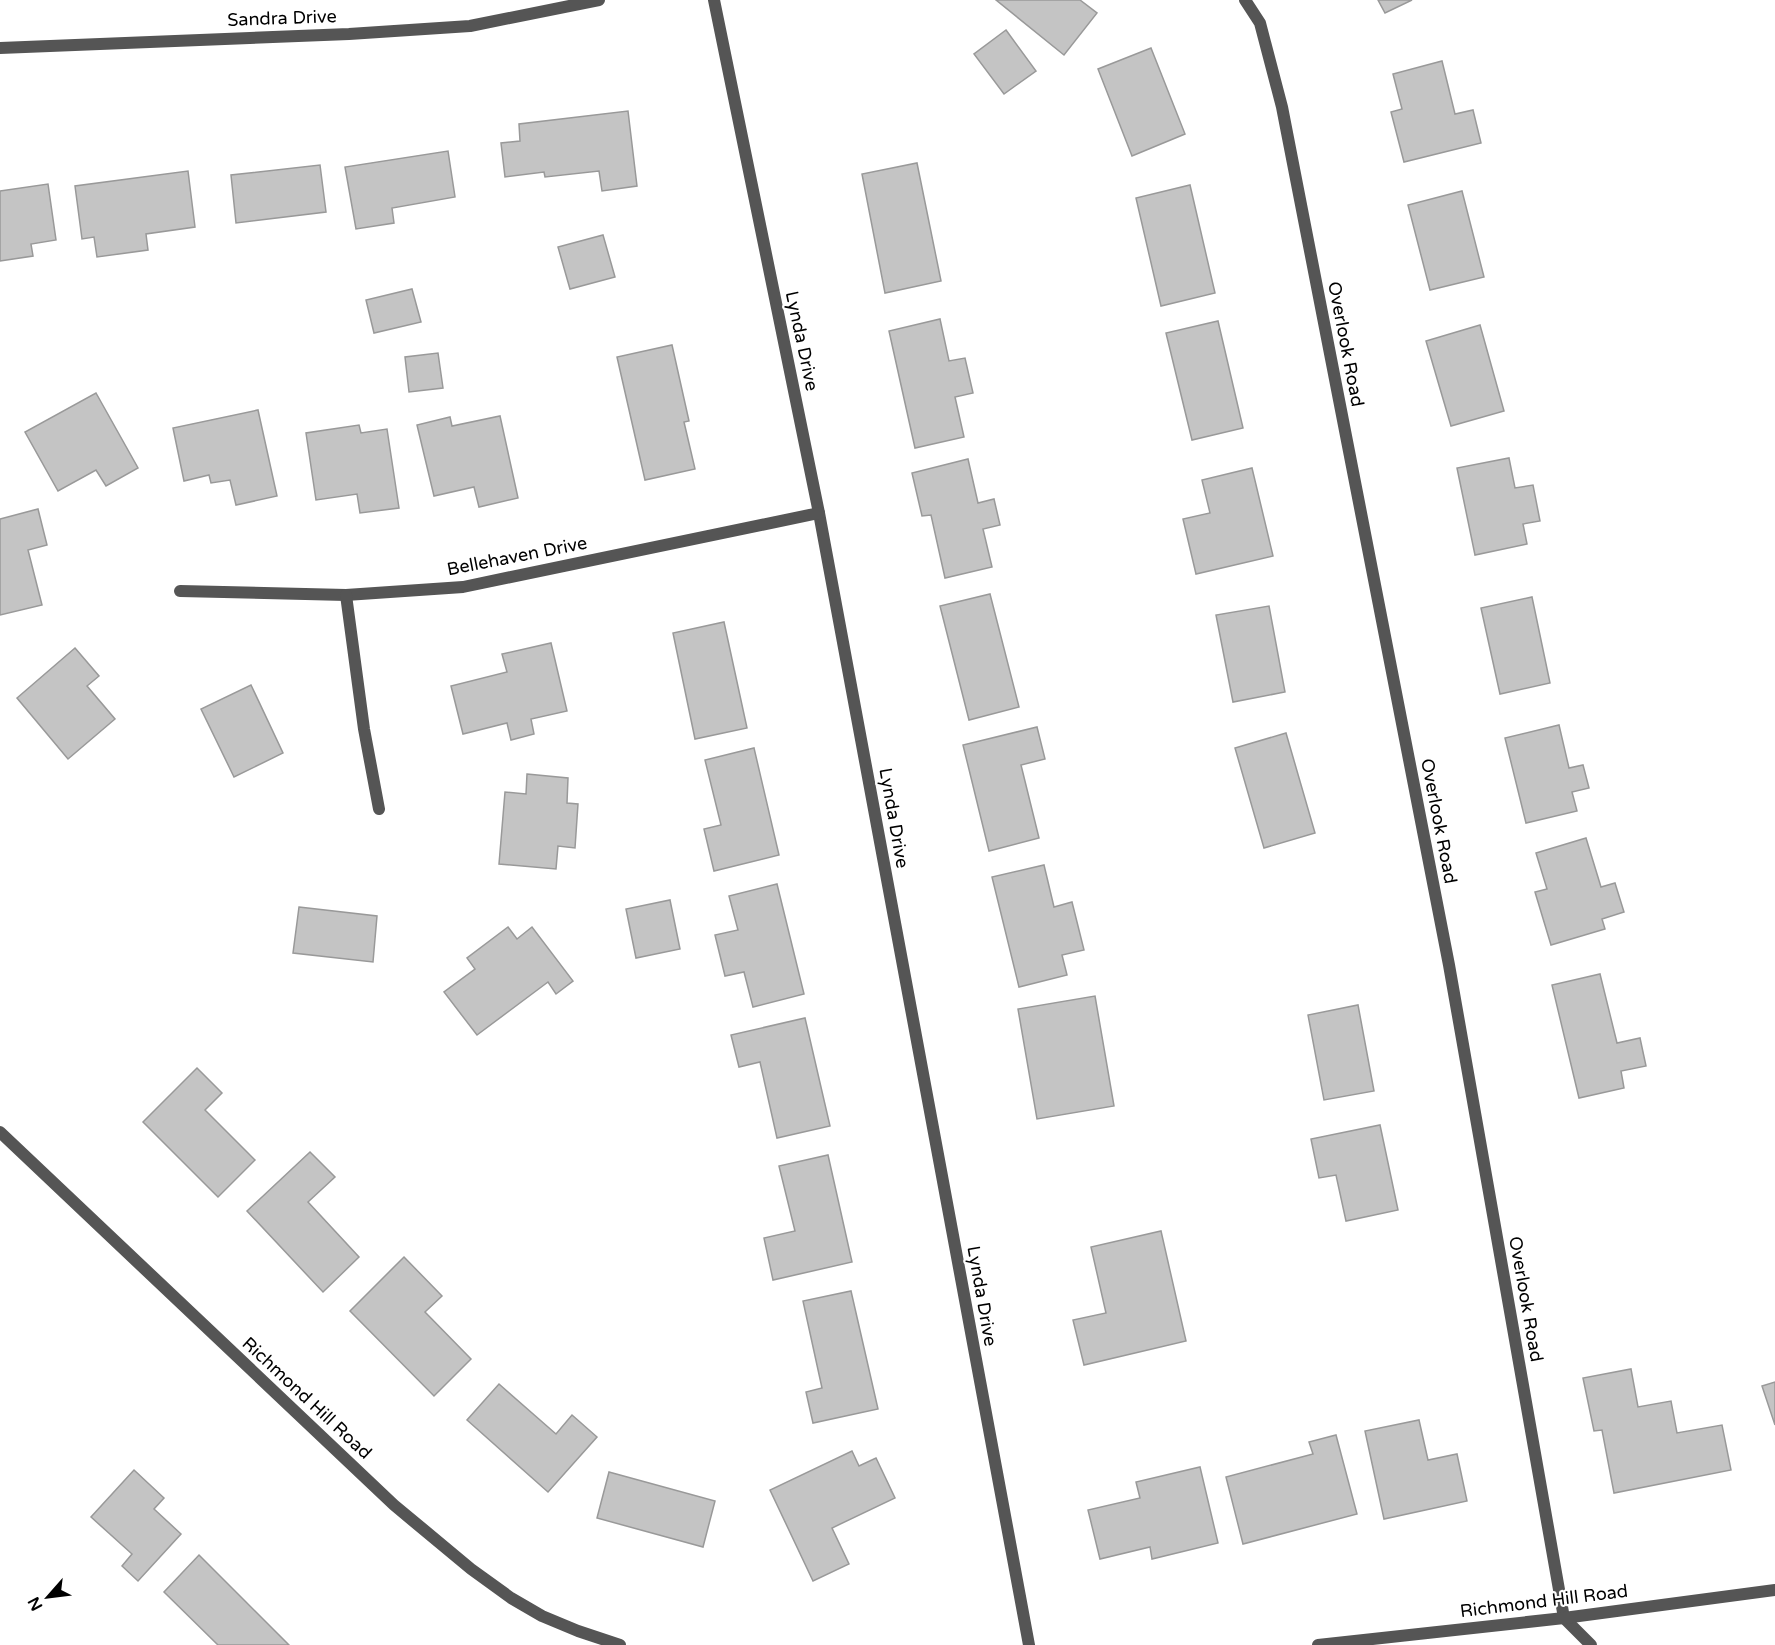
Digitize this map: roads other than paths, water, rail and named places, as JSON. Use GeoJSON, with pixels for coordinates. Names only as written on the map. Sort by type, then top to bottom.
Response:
{"type":"FeatureCollection","features":[{"type":"Feature","properties":{"kind":"street","name":"Sandra Drive"},"geometry":{"type":"LineString","coordinates":[[0,48],[349,34],[459,27],[599,0]]}},
{"type":"Feature","properties":{"kind":"street","name":"Lynda Drive"},"geometry":{"type":"LineString","coordinates":[[714,0],[819,513],[1029,1645]]}},
{"type":"Feature","properties":{"kind":"street","name":"Overlook Road"},"geometry":{"type":"LineString","coordinates":[[1245,0],[1260,23],[1282,107],[1449,965],[1564,1618]]}},
{"type":"Feature","properties":{"kind":"street","name":"Bellehaven Drive"},"geometry":{"type":"LineString","coordinates":[[180,591],[346,595],[463,587],[819,513]]}},
{"type":"Feature","properties":{"kind":"street"},"geometry":{"type":"LineString","coordinates":[[346,595],[364,729],[379,809]]}},
{"type":"Feature","properties":{"kind":"street","name":"Richmond Hill Road"},"geometry":{"type":"LineString","coordinates":[[0,1132],[394,1505],[462,1562],[511,1598],[542,1616],[620,1645]]}},
{"type":"Feature","properties":{"kind":"street","name":"Richmond Hill Road"},"geometry":{"type":"LineString","coordinates":[[1318,1645],[1564,1618],[1775,1590]]}},
{"type":"Feature","properties":{"kind":"street"},"geometry":{"type":"LineString","coordinates":[[1564,1618],[1591,1645]]}}]}
